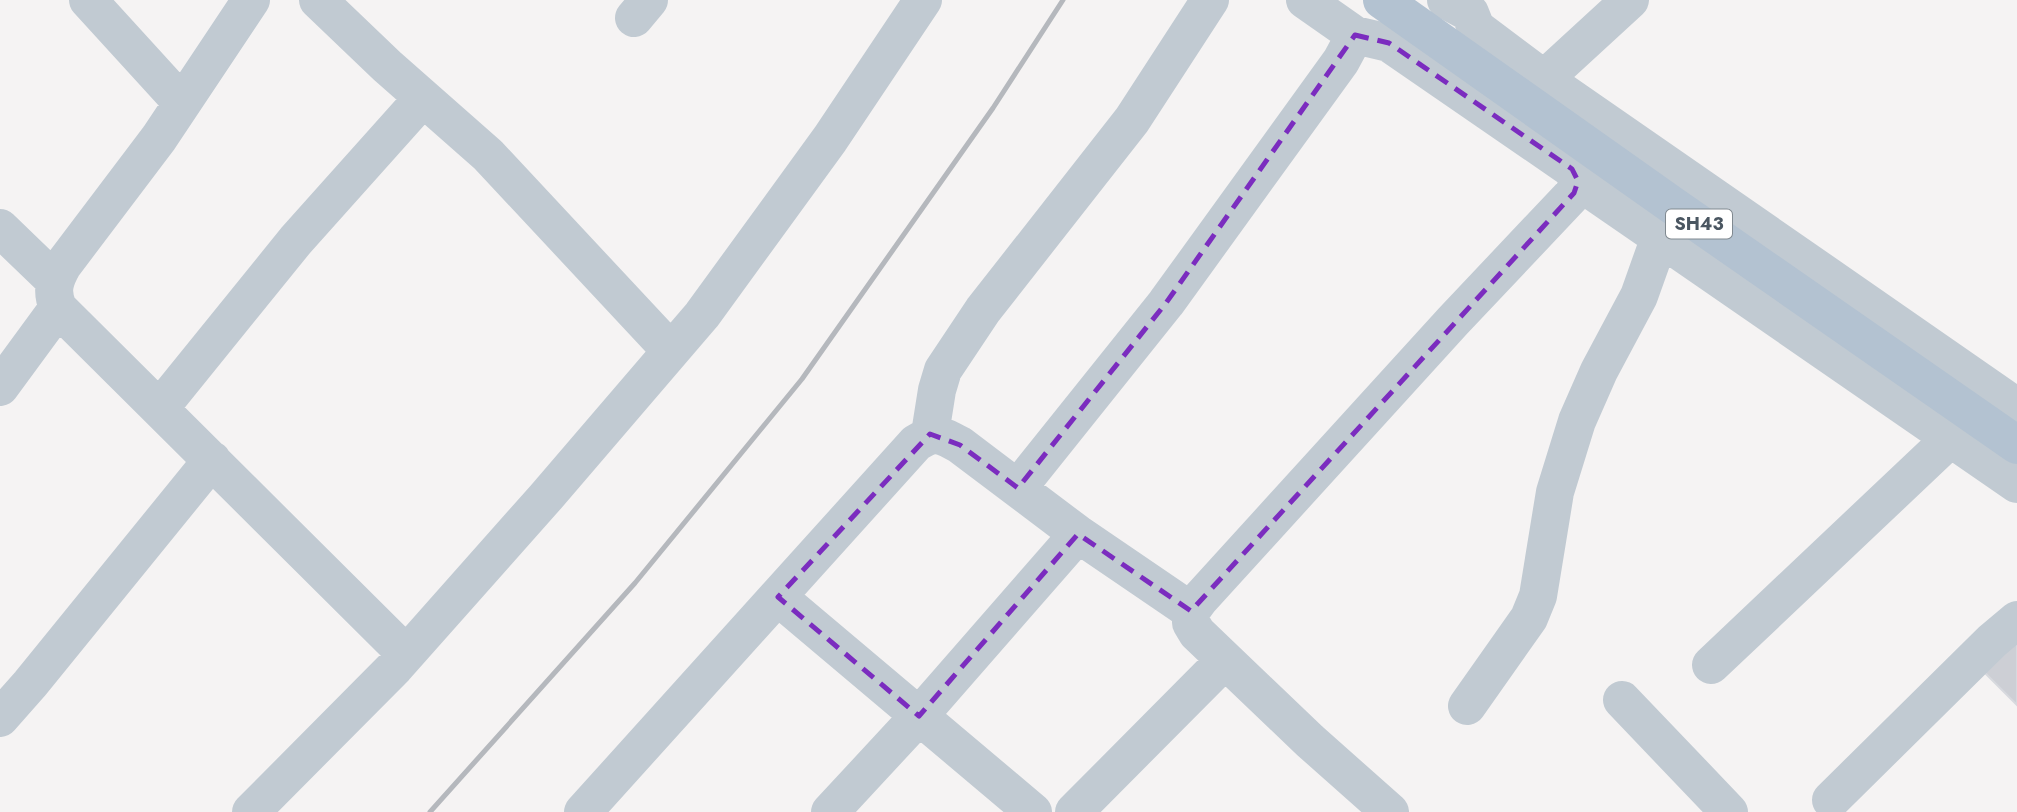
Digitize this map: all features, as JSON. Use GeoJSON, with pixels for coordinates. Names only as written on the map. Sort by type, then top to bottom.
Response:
{"type":"FeatureCollection","features":[{"type":"Feature","properties":{"kind":"main road","name":"SH43"},"geometry":{"type":"LineString","coordinates":[[1382,0],[2017,445]]}},
{"type":"Feature","properties":{"kind":"street"},"geometry":{"type":"LineString","coordinates":[[88,0],[182,103]]}},
{"type":"Feature","properties":{"kind":"street"},"geometry":{"type":"LineString","coordinates":[[0,387],[56,294],[63,265],[159,138],[251,0]]}},
{"type":"Feature","properties":{"kind":"street"},"geometry":{"type":"LineString","coordinates":[[318,0],[488,155],[671,351]]}},
{"type":"Feature","properties":{"kind":"street"},"geometry":{"type":"LineString","coordinates":[[251,812],[406,654],[702,315],[830,139],[923,0]]}},
{"type":"Feature","properties":{"kind":"street"},"geometry":{"type":"LineString","coordinates":[[930,434],[943,370],[983,310],[1132,120],[1210,0]]}},
{"type":"Feature","properties":{"kind":"street"},"geometry":{"type":"LineString","coordinates":[[1305,0],[1356,35],[1390,43],[1572,169],[1577,178],[1660,237],[2017,484]]}},
{"type":"Feature","properties":{"kind":"street"},"geometry":{"type":"LineString","coordinates":[[1544,79],[1630,0]]}},
{"type":"Feature","properties":{"kind":"street"},"geometry":{"type":"LineString","coordinates":[[1465,4],[1476,28],[1544,79],[2017,407]]}},
{"type":"Feature","properties":{"kind":"street"},"geometry":{"type":"LineString","coordinates":[[1018,488],[1166,303],[1341,61],[1356,35]]}},
{"type":"Feature","properties":{"kind":"street"},"geometry":{"type":"LineString","coordinates":[[160,408],[296,240],[424,98]]}},
{"type":"Feature","properties":{"kind":"street"},"geometry":{"type":"LineString","coordinates":[[1368,805],[1197,633],[1191,623],[1191,611],[1443,331],[1574,193],[1577,178]]}},
{"type":"Feature","properties":{"kind":"street"},"geometry":{"type":"LineString","coordinates":[[1467,706],[1529,618],[1538,596],[1555,492],[1577,421],[1599,371],[1639,296],[1660,237]]}},
{"type":"Feature","properties":{"kind":"street"},"geometry":{"type":"LineString","coordinates":[[5,244],[56,294],[160,408],[406,654]]}},
{"type":"Feature","properties":{"kind":"street"},"geometry":{"type":"LineString","coordinates":[[583,812],[916,443],[930,434],[943,436],[960,445],[1079,534],[1191,611]]}},
{"type":"Feature","properties":{"kind":"street"},"geometry":{"type":"LineString","coordinates":[[1711,665],[1951,438]]}},
{"type":"Feature","properties":{"kind":"street"},"geometry":{"type":"LineString","coordinates":[[0,718],[212,460]]}},
{"type":"Feature","properties":{"kind":"street"},"geometry":{"type":"LineString","coordinates":[[830,812],[919,716],[1079,534]]}},
{"type":"Feature","properties":{"kind":"street"},"geometry":{"type":"LineString","coordinates":[[778,597],[1031,812]]}},
{"type":"Feature","properties":{"kind":"street"},"geometry":{"type":"LineString","coordinates":[[1831,800],[2017,620]]}},
{"type":"Feature","properties":{"kind":"street"},"geometry":{"type":"LineString","coordinates":[[1074,812],[1224,661]]}},
{"type":"Feature","properties":{"kind":"street"},"geometry":{"type":"LineString","coordinates":[[1622,700],[1729,812]]}},
{"type":"Feature","properties":{"kind":"highlighted area"},"geometry":{"type":"Polygon","coordinates":[[[1355,35],[1389,43],[1572,169],[1578,181],[1574,193],[1191,611],[1078,534],[919,716],[778,597],[930,434],[960,445],[1018,488],[1166,303],[1355,35]]]}},
{"type":"Feature","properties":{"kind":"building"},"geometry":{"type":"Polygon","coordinates":[[[2017,635],[2017,705],[1981,669],[2017,635]]]}},
{"type":"Feature","properties":{"kind":"railway"},"geometry":{"type":"LineString","coordinates":[[430,812],[635,583],[802,379],[993,108],[1063,0]]}}]}
